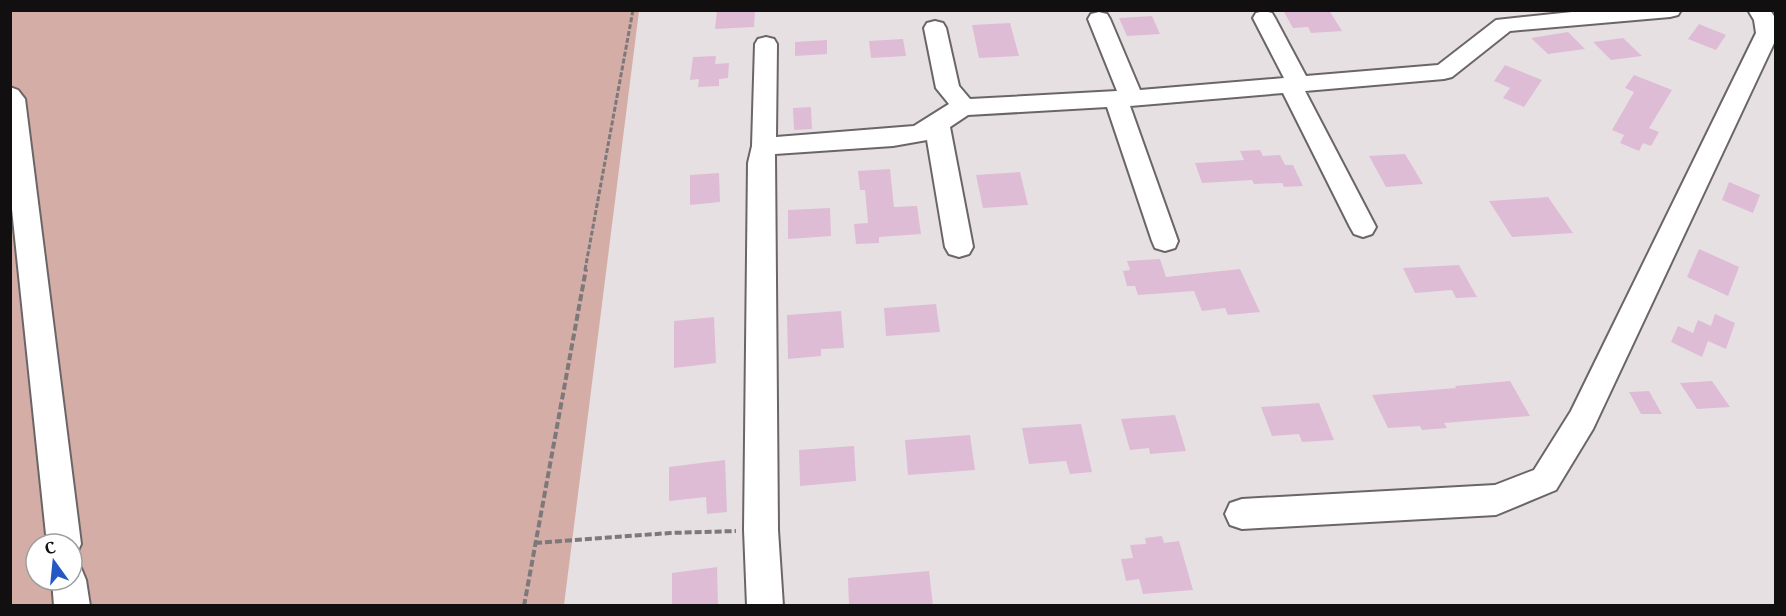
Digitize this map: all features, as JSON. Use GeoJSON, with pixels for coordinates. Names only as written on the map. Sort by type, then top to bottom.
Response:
{"type":"FeatureCollection","features":[{"type":"Feature","properties":{"kind":"street"},"geometry":{"type":"LineString","coordinates":[[764,146],[893,138],[920,134],[937,125],[949,114],[964,107],[1124,99],[1444,72],[1504,25],[1670,10]]}},
{"type":"Feature","properties":{"kind":"street"},"geometry":{"type":"LineString","coordinates":[[1242,514],[1496,500],[1545,480],[1582,420],[1767,33],[1765,20],[1759,10]]}},
{"type":"Feature","properties":{"kind":"street"},"geometry":{"type":"LineString","coordinates":[[1264,18],[1363,227]]}},
{"type":"Feature","properties":{"kind":"street"},"geometry":{"type":"LineString","coordinates":[[1099,20],[1165,241]]}},
{"type":"Feature","properties":{"kind":"street"},"geometry":{"type":"LineString","coordinates":[[935,28],[948,88],[964,107]]}},
{"type":"Feature","properties":{"kind":"street"},"geometry":{"type":"LineString","coordinates":[[765,606],[761,530],[761,175],[764,146],[766,44]]}},
{"type":"Feature","properties":{"kind":"street"},"geometry":{"type":"LineString","coordinates":[[10,95],[13,99],[63,532]]}},
{"type":"Feature","properties":{"kind":"street"},"geometry":{"type":"LineString","coordinates":[[937,125],[959,247]]}},
{"type":"Feature","properties":{"kind":"path"},"geometry":{"type":"LineString","coordinates":[[524,606],[633,10]]}},
{"type":"Feature","properties":{"kind":"path"},"geometry":{"type":"LineString","coordinates":[[535,543],[670,533],[761,530]]}},
{"type":"Feature","properties":{"kind":"shaded area"},"geometry":{"type":"Polygon","coordinates":[[[10,11],[639,11],[564,605],[11,605],[10,11]]]}},
{"type":"Feature","properties":{"kind":"building"},"geometry":{"type":"Polygon","coordinates":[[[717,10],[755,10],[754,27],[715,29],[717,10]]]}},
{"type":"Feature","properties":{"kind":"building"},"geometry":{"type":"Polygon","coordinates":[[[1329,10],[1342,31],[1311,33],[1308,27],[1293,28],[1284,12],[1329,10]]]}},
{"type":"Feature","properties":{"kind":"building"},"geometry":{"type":"Polygon","coordinates":[[[1152,16],[1160,34],[1127,36],[1119,18],[1152,16]]]}},
{"type":"Feature","properties":{"kind":"building"},"geometry":{"type":"Polygon","coordinates":[[[1010,23],[1019,56],[979,58],[972,25],[1010,23]]]}},
{"type":"Feature","properties":{"kind":"building"},"geometry":{"type":"Polygon","coordinates":[[[1699,24],[1726,35],[1716,50],[1688,39],[1699,24]]]}},
{"type":"Feature","properties":{"kind":"building"},"geometry":{"type":"Polygon","coordinates":[[[1568,32],[1585,49],[1548,54],[1531,38],[1568,32]]]}},
{"type":"Feature","properties":{"kind":"building"},"geometry":{"type":"Polygon","coordinates":[[[1623,38],[1642,56],[1611,60],[1593,42],[1623,38]]]}},
{"type":"Feature","properties":{"kind":"building"},"geometry":{"type":"Polygon","coordinates":[[[903,39],[906,56],[871,58],[869,41],[903,39]]]}},
{"type":"Feature","properties":{"kind":"building"},"geometry":{"type":"Polygon","coordinates":[[[827,40],[827,54],[795,56],[795,42],[827,40]]]}},
{"type":"Feature","properties":{"kind":"building"},"geometry":{"type":"Polygon","coordinates":[[[716,56],[715,64],[729,63],[728,78],[719,79],[719,86],[698,87],[699,79],[690,80],[693,57],[716,56]]]}},
{"type":"Feature","properties":{"kind":"building"},"geometry":{"type":"Polygon","coordinates":[[[1505,65],[1542,80],[1524,107],[1503,98],[1510,88],[1494,81],[1505,65]]]}},
{"type":"Feature","properties":{"kind":"building"},"geometry":{"type":"Polygon","coordinates":[[[1634,75],[1672,90],[1649,128],[1659,132],[1651,146],[1643,143],[1639,151],[1620,143],[1624,135],[1612,130],[1634,92],[1625,88],[1634,75]]]}},
{"type":"Feature","properties":{"kind":"building"},"geometry":{"type":"Polygon","coordinates":[[[811,107],[812,129],[794,130],[793,108],[811,107]]]}},
{"type":"Feature","properties":{"kind":"building"},"geometry":{"type":"Polygon","coordinates":[[[1260,150],[1263,156],[1280,155],[1285,165],[1293,165],[1303,186],[1284,187],[1282,183],[1254,184],[1252,180],[1202,183],[1195,163],[1244,160],[1240,151],[1260,150]]]}},
{"type":"Feature","properties":{"kind":"building"},"geometry":{"type":"Polygon","coordinates":[[[1405,154],[1423,184],[1386,187],[1369,156],[1405,154]]]}},
{"type":"Feature","properties":{"kind":"building"},"geometry":{"type":"Polygon","coordinates":[[[890,169],[894,207],[917,206],[921,234],[879,237],[879,243],[856,244],[854,224],[868,223],[865,190],[860,190],[858,171],[890,169]]]}},
{"type":"Feature","properties":{"kind":"building"},"geometry":{"type":"Polygon","coordinates":[[[1020,172],[1028,205],[983,208],[976,175],[1020,172]]]}},
{"type":"Feature","properties":{"kind":"building"},"geometry":{"type":"Polygon","coordinates":[[[719,173],[720,202],[690,205],[690,175],[719,173]]]}},
{"type":"Feature","properties":{"kind":"building"},"geometry":{"type":"Polygon","coordinates":[[[1729,182],[1760,195],[1753,213],[1722,200],[1729,182]]]}},
{"type":"Feature","properties":{"kind":"building"},"geometry":{"type":"Polygon","coordinates":[[[1548,197],[1573,233],[1512,237],[1489,201],[1548,197]]]}},
{"type":"Feature","properties":{"kind":"building"},"geometry":{"type":"Polygon","coordinates":[[[830,208],[831,236],[788,239],[788,210],[830,208]]]}},
{"type":"Feature","properties":{"kind":"building"},"geometry":{"type":"Polygon","coordinates":[[[1699,249],[1739,267],[1728,296],[1687,277],[1699,249]]]}},
{"type":"Feature","properties":{"kind":"building"},"geometry":{"type":"Polygon","coordinates":[[[1160,259],[1166,277],[1240,269],[1260,312],[1228,315],[1225,308],[1202,311],[1194,291],[1138,295],[1135,286],[1127,286],[1123,271],[1130,270],[1127,261],[1160,259]]]}},
{"type":"Feature","properties":{"kind":"building"},"geometry":{"type":"Polygon","coordinates":[[[1459,265],[1477,297],[1456,298],[1452,290],[1415,293],[1403,268],[1459,265]]]}},
{"type":"Feature","properties":{"kind":"building"},"geometry":{"type":"Polygon","coordinates":[[[936,304],[940,332],[886,336],[884,308],[936,304]]]}},
{"type":"Feature","properties":{"kind":"building"},"geometry":{"type":"Polygon","coordinates":[[[841,311],[844,348],[821,349],[821,356],[788,359],[787,315],[841,311]]]}},
{"type":"Feature","properties":{"kind":"building"},"geometry":{"type":"Polygon","coordinates":[[[1715,314],[1735,323],[1726,349],[1708,341],[1702,357],[1671,342],[1678,326],[1693,333],[1698,320],[1711,326],[1715,314]]]}},
{"type":"Feature","properties":{"kind":"building"},"geometry":{"type":"Polygon","coordinates":[[[714,317],[716,363],[674,368],[674,321],[714,317]]]}},
{"type":"Feature","properties":{"kind":"building"},"geometry":{"type":"Polygon","coordinates":[[[1510,381],[1530,416],[1444,423],[1447,428],[1422,430],[1420,426],[1388,428],[1372,395],[1456,388],[1455,386],[1510,381]]]}},
{"type":"Feature","properties":{"kind":"building"},"geometry":{"type":"Polygon","coordinates":[[[1712,381],[1730,407],[1697,409],[1680,383],[1712,381]]]}},
{"type":"Feature","properties":{"kind":"building"},"geometry":{"type":"Polygon","coordinates":[[[1649,391],[1662,414],[1641,414],[1629,392],[1649,391]]]}},
{"type":"Feature","properties":{"kind":"building"},"geometry":{"type":"Polygon","coordinates":[[[1319,403],[1334,440],[1302,442],[1299,434],[1272,436],[1261,407],[1319,403]]]}},
{"type":"Feature","properties":{"kind":"building"},"geometry":{"type":"Polygon","coordinates":[[[1175,415],[1186,451],[1150,454],[1149,448],[1130,450],[1121,419],[1175,415]]]}},
{"type":"Feature","properties":{"kind":"building"},"geometry":{"type":"Polygon","coordinates":[[[1081,424],[1092,472],[1070,474],[1066,461],[1029,464],[1022,428],[1081,424]]]}},
{"type":"Feature","properties":{"kind":"building"},"geometry":{"type":"Polygon","coordinates":[[[970,435],[975,470],[908,475],[905,440],[970,435]]]}},
{"type":"Feature","properties":{"kind":"building"},"geometry":{"type":"Polygon","coordinates":[[[854,446],[856,481],[800,486],[799,450],[854,446]]]}},
{"type":"Feature","properties":{"kind":"building"},"geometry":{"type":"Polygon","coordinates":[[[725,460],[727,512],[707,514],[706,497],[669,501],[669,467],[725,460]]]}},
{"type":"Feature","properties":{"kind":"building"},"geometry":{"type":"Polygon","coordinates":[[[1162,536],[1164,543],[1179,541],[1193,590],[1143,594],[1139,579],[1126,581],[1121,559],[1133,558],[1130,545],[1146,544],[1145,538],[1162,536]]]}},
{"type":"Feature","properties":{"kind":"building"},"geometry":{"type":"Polygon","coordinates":[[[717,567],[718,606],[672,606],[672,573],[717,567]]]}},
{"type":"Feature","properties":{"kind":"building"},"geometry":{"type":"Polygon","coordinates":[[[929,571],[933,606],[849,606],[848,578],[929,571]]]}}]}
